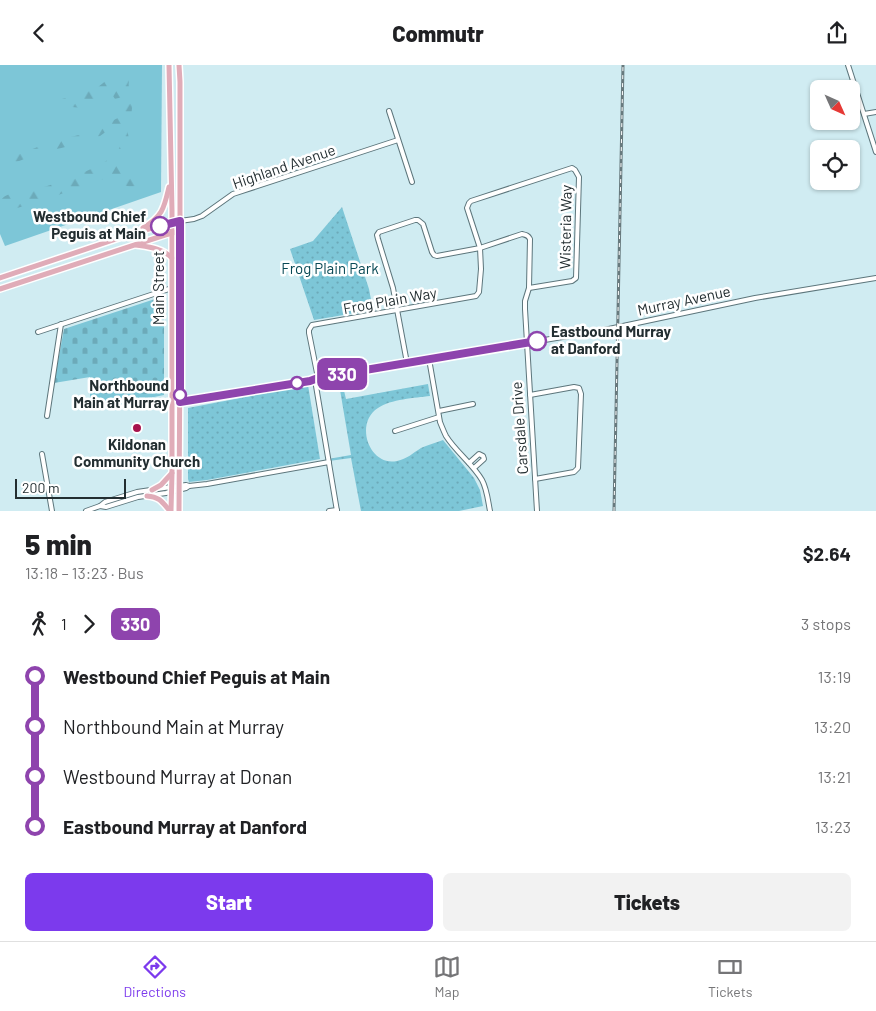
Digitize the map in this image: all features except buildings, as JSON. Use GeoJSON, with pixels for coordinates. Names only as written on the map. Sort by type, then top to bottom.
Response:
{"type":"FeatureCollection","features":[{"type":"Feature","properties":{"kind":"main road","name":"Main Street"},"geometry":{"type":"LineString","coordinates":[[170,65],[172,223],[172,473],[170,511]]}},
{"type":"Feature","properties":{"kind":"main road","name":"Main Street"},"geometry":{"type":"LineString","coordinates":[[179,65],[179,511]]}},
{"type":"Feature","properties":{"kind":"main road"},"geometry":{"type":"LineString","coordinates":[[134,233],[149,225],[161,212],[166,202],[171,179]]}},
{"type":"Feature","properties":{"kind":"main road"},"geometry":{"type":"LineString","coordinates":[[0,278],[134,233],[180,221]]}},
{"type":"Feature","properties":{"kind":"main road"},"geometry":{"type":"LineString","coordinates":[[0,289],[180,231]]}},
{"type":"Feature","properties":{"kind":"main road"},"geometry":{"type":"LineString","coordinates":[[133,245],[154,248],[163,251],[172,258]]}},
{"type":"Feature","properties":{"kind":"main road"},"geometry":{"type":"LineString","coordinates":[[152,490],[161,485],[172,473]]}},
{"type":"Feature","properties":{"kind":"main road"},"geometry":{"type":"LineString","coordinates":[[147,495],[159,499],[170,511]]}},
{"type":"Feature","properties":{"kind":"street"},"geometry":{"type":"LineString","coordinates":[[848,65],[876,152]]}},
{"type":"Feature","properties":{"kind":"street"},"geometry":{"type":"LineString","coordinates":[[389,111],[412,182]]}},
{"type":"Feature","properties":{"kind":"street"},"geometry":{"type":"LineString","coordinates":[[864,114],[876,111]]}},
{"type":"Feature","properties":{"kind":"street","name":"Highland Avenue"},"geometry":{"type":"LineString","coordinates":[[180,221],[202,216],[233,194],[398,140]]}},
{"type":"Feature","properties":{"kind":"street","name":"Wisteria Way"},"geometry":{"type":"LineString","coordinates":[[480,248],[467,208],[471,201],[575,169],[578,177],[576,278],[572,281],[529,288]]}},
{"type":"Feature","properties":{"kind":"street"},"geometry":{"type":"LineString","coordinates":[[407,363],[393,288],[377,235],[379,232],[418,220],[423,224],[434,255],[440,256],[480,248]]}},
{"type":"Feature","properties":{"kind":"street","name":"Carsdale Drive"},"geometry":{"type":"LineString","coordinates":[[480,248],[522,234],[530,239],[529,288],[524,309],[537,511]]}},
{"type":"Feature","properties":{"kind":"street","name":"Frog Plain Way"},"geometry":{"type":"LineString","coordinates":[[316,379],[309,333],[312,325],[476,296],[479,292],[481,269],[480,248]]}},
{"type":"Feature","properties":{"kind":"street","name":"Murray Avenue"},"geometry":{"type":"LineString","coordinates":[[172,403],[526,343],[755,298],[876,277]]}},
{"type":"Feature","properties":{"kind":"street"},"geometry":{"type":"LineString","coordinates":[[38,331],[172,288]]}},
{"type":"Feature","properties":{"kind":"street"},"geometry":{"type":"LineString","coordinates":[[47,416],[61,324]]}},
{"type":"Feature","properties":{"kind":"street"},"geometry":{"type":"LineString","coordinates":[[429,359],[439,417],[444,431],[481,479],[490,511]]}},
{"type":"Feature","properties":{"kind":"street"},"geometry":{"type":"LineString","coordinates":[[316,379],[337,510],[329,511]]}},
{"type":"Feature","properties":{"kind":"street"},"geometry":{"type":"LineString","coordinates":[[530,395],[574,387],[579,388],[581,393],[578,468],[574,472],[535,479]]}},
{"type":"Feature","properties":{"kind":"street"},"geometry":{"type":"LineString","coordinates":[[439,411],[473,404]]}},
{"type":"Feature","properties":{"kind":"street"},"geometry":{"type":"LineString","coordinates":[[395,431],[439,417]]}},
{"type":"Feature","properties":{"kind":"street"},"geometry":{"type":"LineString","coordinates":[[42,454],[52,511]]}},
{"type":"Feature","properties":{"kind":"street"},"geometry":{"type":"LineString","coordinates":[[469,463],[479,454],[483,455],[484,459],[474,468]]}},
{"type":"Feature","properties":{"kind":"street"},"geometry":{"type":"LineString","coordinates":[[86,511],[105,502],[152,490],[186,488],[329,462]]}},
{"type":"Feature","properties":{"kind":"street"},"geometry":{"type":"LineString","coordinates":[[100,506],[106,507],[171,489]]}},
{"type":"Feature","properties":{"kind":"green space"},"geometry":{"type":"Polygon","coordinates":[[[0,65],[162,65],[161,192],[5,246],[0,234],[0,65]]]}},
{"type":"Feature","properties":{"kind":"green space"},"geometry":{"type":"Polygon","coordinates":[[[123,74],[129,81],[129,87],[134,100],[131,118],[126,127],[129,138],[128,148],[119,168],[134,175],[156,177],[153,184],[147,189],[141,186],[127,186],[103,179],[0,213],[0,201],[7,195],[66,180],[98,166],[116,153],[123,138],[117,131],[111,128],[91,140],[84,139],[73,145],[38,154],[0,168],[0,159],[50,142],[83,134],[118,118],[129,102],[126,96],[115,99],[113,96],[82,108],[72,107],[57,110],[47,101],[49,97],[58,100],[66,98],[74,92],[98,87],[112,76],[123,74]]]}},
{"type":"Feature","properties":{"kind":"green space","name":"Frog Plain Park"},"geometry":{"type":"Polygon","coordinates":[[[342,207],[369,289],[373,310],[314,320],[290,249],[313,241],[342,207]]]}},
{"type":"Feature","properties":{"kind":"green space"},"geometry":{"type":"Polygon","coordinates":[[[164,296],[164,395],[90,410],[90,377],[54,383],[64,329],[164,296]]]}},
{"type":"Feature","properties":{"kind":"green space"},"geometry":{"type":"Polygon","coordinates":[[[338,378],[341,378],[346,399],[428,384],[430,396],[403,399],[383,405],[371,415],[367,423],[366,433],[372,451],[387,461],[397,461],[421,448],[443,440],[474,478],[480,490],[483,506],[459,511],[361,511],[351,458],[329,461],[328,459],[351,455],[338,378]]]}},
{"type":"Feature","properties":{"kind":"green space"},"geometry":{"type":"Polygon","coordinates":[[[308,385],[320,459],[189,482],[188,408],[308,385]]]}},
{"type":"Feature","properties":{"kind":"railway"},"geometry":{"type":"LineString","coordinates":[[614,511],[623,65]]}},
{"type":"Feature","properties":{"kind":"bus line","name":"330"},"geometry":{"type":"LineString","coordinates":[[160,226],[180,221],[180,402],[537,341]]}},
{"type":"Feature","properties":{"kind":"place","name":"Westbound Chief Peguis at Main"},"geometry":{"type":"Point","coordinates":[160,226]}},
{"type":"Feature","properties":{"kind":"place","name":"Eastbound Murray at Danford"},"geometry":{"type":"Point","coordinates":[537,341]}},
{"type":"Feature","properties":{"kind":"place","name":"Northbound Main at Murray"},"geometry":{"type":"Point","coordinates":[180,395]}},
{"type":"Feature","properties":{"kind":"place","name":"Kildonan Community Church"},"geometry":{"type":"Point","coordinates":[137,428]}}]}
